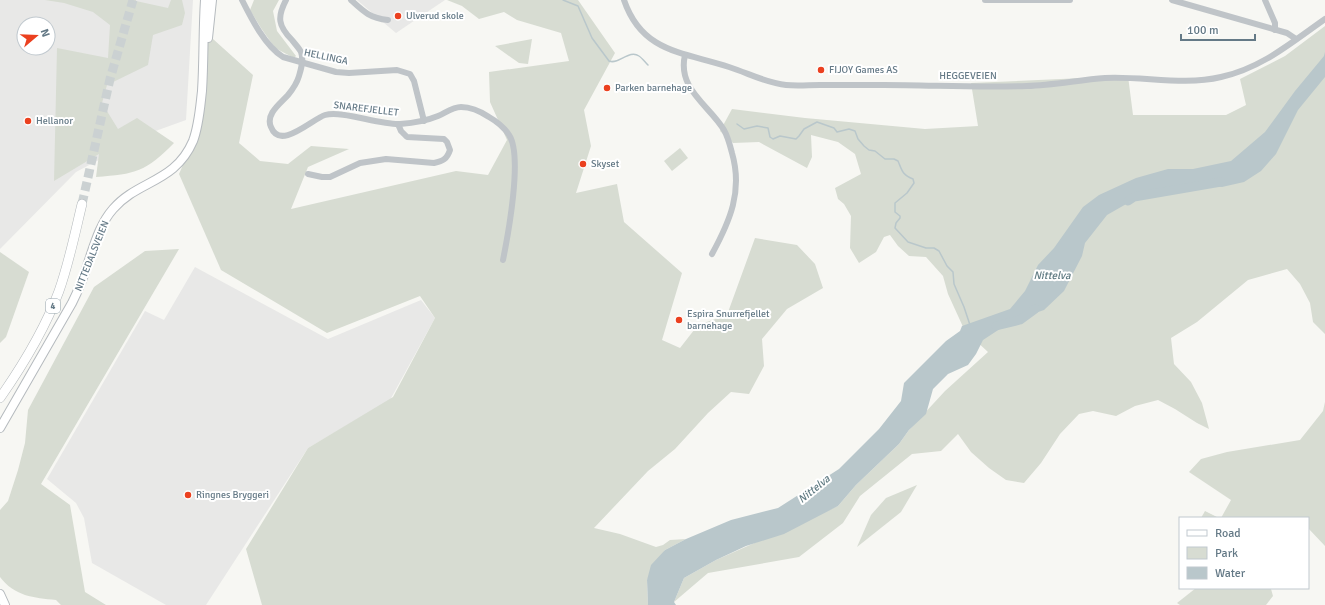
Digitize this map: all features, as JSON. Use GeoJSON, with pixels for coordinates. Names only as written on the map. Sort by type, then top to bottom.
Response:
{"type":"FeatureCollection","features":[{"type":"Feature","properties":{"kind":"highway","name":"4"},"geometry":{"type":"LineString","coordinates":[[0,398],[30,351],[55,302],[66,271],[82,204]]}},
{"type":"Feature","properties":{"kind":"main road","name":"NITTEDALSVEIEN"},"geometry":{"type":"LineString","coordinates":[[204,57],[203,37],[205,0]]}},
{"type":"Feature","properties":{"kind":"main road","name":"NITTEDALSVEIEN"},"geometry":{"type":"LineString","coordinates":[[0,428],[72,303],[97,237],[107,217],[126,198],[169,172],[181,160],[190,146],[199,120],[204,57],[208,38],[212,0]]}},
{"type":"Feature","properties":{"kind":"main road"},"geometry":{"type":"LineString","coordinates":[[0,594],[5,605]]}},
{"type":"Feature","properties":{"kind":"street","name":"HELLINGA"},"geometry":{"type":"LineString","coordinates":[[242,0],[260,32],[275,52],[283,57],[336,72],[349,73],[397,70],[408,73],[413,79],[424,121]]}},
{"type":"Feature","properties":{"kind":"street"},"geometry":{"type":"LineString","coordinates":[[286,0],[280,12],[280,22],[284,31],[299,49],[302,55],[302,62]]}},
{"type":"Feature","properties":{"kind":"street"},"geometry":{"type":"LineString","coordinates":[[351,0],[372,17],[388,20]]}},
{"type":"Feature","properties":{"kind":"street","name":"HEGGEVEIEN"},"geometry":{"type":"LineString","coordinates":[[624,0],[633,19],[645,34],[662,46],[685,55],[703,58],[766,81],[786,85],[1022,86],[1104,78],[1180,81],[1214,79],[1243,71],[1258,64],[1282,50],[1325,19]]}},
{"type":"Feature","properties":{"kind":"street"},"geometry":{"type":"LineString","coordinates":[[985,0],[1070,0]]}},
{"type":"Feature","properties":{"kind":"street"},"geometry":{"type":"LineString","coordinates":[[1173,0],[1290,34],[1296,39]]}},
{"type":"Feature","properties":{"kind":"street"},"geometry":{"type":"LineString","coordinates":[[1265,0],[1275,23],[1275,30]]}},
{"type":"Feature","properties":{"kind":"street"},"geometry":{"type":"LineString","coordinates":[[685,55],[683,64],[685,80],[724,130],[730,145],[736,168],[736,187],[731,213],[724,231],[712,254]]}},
{"type":"Feature","properties":{"kind":"street","name":"SNAREFJELLET"},"geometry":{"type":"LineString","coordinates":[[302,62],[300,73],[295,85],[270,116],[270,127],[276,134],[282,136],[288,136],[316,119],[334,114],[398,124],[424,121],[458,107],[469,107],[482,112],[496,122],[510,136],[515,153],[515,174],[505,250],[502,260]]}},
{"type":"Feature","properties":{"kind":"street"},"geometry":{"type":"LineString","coordinates":[[308,174],[330,177],[360,163],[386,159],[434,163],[446,159],[450,150],[444,139],[407,137],[401,131],[398,124]]}},
{"type":"Feature","properties":{"kind":"street"},"geometry":{"type":"LineString","coordinates":[[497,248],[505,250]]}},
{"type":"Feature","properties":{"kind":"shaded area"},"geometry":{"type":"Polygon","coordinates":[[[0,0],[193,0],[186,120],[150,133],[76,172],[0,249],[0,0]]]}},
{"type":"Feature","properties":{"kind":"shaded area","name":"Ulverud skole"},"geometry":{"type":"Polygon","coordinates":[[[357,0],[445,0],[396,33],[357,0]]]}},
{"type":"Feature","properties":{"kind":"shaded area"},"geometry":{"type":"Polygon","coordinates":[[[195,267],[328,339],[421,300],[435,318],[390,400],[308,448],[206,605],[166,605],[92,563],[84,518],[76,503],[47,479],[145,311],[164,320],[195,267]]]}},
{"type":"Feature","properties":{"kind":"green space"},"geometry":{"type":"Polygon","coordinates":[[[45,0],[136,0],[168,8],[171,0],[182,0],[185,13],[182,25],[153,35],[148,65],[107,85],[102,103],[118,129],[137,118],[174,143],[147,166],[131,173],[96,177],[99,154],[54,181],[57,48],[108,58],[110,25],[93,12],[64,3],[45,0]]]}},
{"type":"Feature","properties":{"kind":"green space"},"geometry":{"type":"Polygon","coordinates":[[[254,0],[279,0],[273,11],[277,31],[296,56],[294,58],[275,48],[261,28],[250,10],[254,0]]]}},
{"type":"Feature","properties":{"kind":"green space"},"geometry":{"type":"Polygon","coordinates":[[[447,0],[578,0],[615,53],[584,110],[591,146],[576,193],[617,184],[624,222],[682,273],[662,340],[680,348],[698,325],[727,315],[755,238],[797,245],[815,264],[823,288],[787,309],[762,339],[764,366],[749,394],[731,392],[708,413],[675,449],[648,471],[594,528],[620,534],[656,547],[663,545],[670,540],[686,539],[665,550],[647,580],[648,605],[262,605],[246,549],[308,448],[393,397],[435,318],[420,296],[327,333],[221,270],[179,174],[189,151],[198,122],[203,30],[253,75],[239,143],[260,161],[288,164],[311,146],[349,149],[308,167],[291,209],[456,171],[488,175],[507,140],[490,102],[489,72],[569,61],[561,33],[517,20],[504,12],[479,19],[462,6],[447,0]]]}},
{"type":"Feature","properties":{"kind":"green space"},"geometry":{"type":"Polygon","coordinates":[[[1325,26],[1325,334],[1313,322],[1310,303],[1300,284],[1287,269],[1248,280],[1197,322],[1171,338],[1174,364],[1191,382],[1202,403],[1209,429],[1158,400],[1135,406],[1116,416],[1093,411],[1079,414],[1060,434],[1041,463],[1024,483],[1006,480],[989,468],[971,452],[958,434],[941,451],[912,454],[860,496],[843,523],[799,557],[708,573],[674,602],[684,578],[716,560],[838,506],[856,485],[899,444],[909,430],[945,391],[988,352],[964,329],[948,294],[943,276],[926,257],[909,256],[898,246],[890,235],[884,237],[876,252],[859,263],[850,248],[851,216],[844,204],[838,199],[835,188],[861,174],[855,154],[838,142],[811,135],[812,157],[807,168],[759,142],[733,143],[720,131],[732,109],[805,118],[925,129],[978,126],[971,83],[1128,76],[1133,115],[1226,115],[1246,105],[1240,79],[1285,56],[1325,26]]]}},
{"type":"Feature","properties":{"kind":"green space"},"geometry":{"type":"Polygon","coordinates":[[[532,39],[528,64],[519,63],[495,46],[532,39]]]}},
{"type":"Feature","properties":{"kind":"green space"},"geometry":{"type":"Polygon","coordinates":[[[680,148],[688,158],[672,171],[664,161],[680,148]]]}},
{"type":"Feature","properties":{"kind":"green space"},"geometry":{"type":"Polygon","coordinates":[[[179,249],[41,484],[70,505],[85,592],[106,605],[61,605],[56,600],[32,597],[18,592],[0,577],[0,510],[8,501],[18,470],[25,443],[28,410],[94,287],[145,251],[179,249]]]}},
{"type":"Feature","properties":{"kind":"green space"},"geometry":{"type":"Polygon","coordinates":[[[0,252],[29,272],[6,337],[0,343],[0,252]]]}},
{"type":"Feature","properties":{"kind":"green space"},"geometry":{"type":"Polygon","coordinates":[[[1325,402],[1325,546],[1309,529],[1309,517],[1222,517],[1231,500],[1189,472],[1201,459],[1227,452],[1300,440],[1323,411],[1325,402]]]}},
{"type":"Feature","properties":{"kind":"green space"},"geometry":{"type":"Polygon","coordinates":[[[917,485],[901,512],[857,547],[871,515],[886,498],[917,485]]]}},
{"type":"Feature","properties":{"kind":"green space"},"geometry":{"type":"Polygon","coordinates":[[[1205,511],[1217,517],[1202,517],[1205,511]]]}},
{"type":"Feature","properties":{"kind":"green space"},"geometry":{"type":"Polygon","coordinates":[[[1195,589],[1271,589],[1273,596],[1266,605],[1180,605],[1177,603],[1195,589]]]}},
{"type":"Feature","properties":{"kind":"water"},"geometry":{"type":"Polygon","coordinates":[[[1325,52],[1325,77],[1298,110],[1276,154],[1261,171],[1244,182],[1222,187],[1208,184],[1142,195],[1107,215],[1085,243],[1082,256],[1064,291],[1044,310],[1012,321],[983,340],[976,354],[968,365],[948,374],[933,389],[926,414],[909,430],[899,444],[856,485],[838,506],[784,534],[746,546],[716,560],[684,578],[674,602],[676,605],[648,605],[647,580],[651,565],[665,550],[686,539],[731,520],[778,508],[839,469],[879,429],[901,401],[904,383],[946,341],[960,331],[962,326],[1010,309],[1025,291],[1038,265],[1054,248],[1083,207],[1099,195],[1136,178],[1168,169],[1193,169],[1231,161],[1265,132],[1295,91],[1324,56],[1325,52]]]}},
{"type":"Feature","properties":{"kind":"waterway"},"geometry":{"type":"LineString","coordinates":[[563,0],[578,6],[592,38],[609,61],[613,62],[635,54],[648,65]]}},
{"type":"Feature","properties":{"kind":"waterway"},"geometry":{"type":"LineString","coordinates":[[737,124],[744,129],[757,126],[768,128],[770,137],[773,139],[780,136],[796,139],[804,129],[817,122],[834,128],[837,132],[849,129],[855,131],[858,139],[869,150],[875,151],[885,159],[894,159],[898,161],[903,172],[913,179],[914,183],[907,193],[895,203],[895,212],[900,216],[895,228],[908,242],[926,248],[934,248],[939,251],[947,266],[953,272],[954,284],[970,325]]}},
{"type":"Feature","properties":{"kind":"waterway","name":"Nittelva"},"geometry":{"type":"LineString","coordinates":[[1128,201],[1134,197],[1221,182]]}},
{"type":"Feature","properties":{"kind":"waterway","name":"Nittelva"},"geometry":{"type":"LineString","coordinates":[[996,326],[1020,320],[1035,309]]}},
{"type":"Feature","properties":{"kind":"tunnel"},"geometry":{"type":"LineString","coordinates":[[82,204],[110,79],[133,0]]}},
{"type":"Feature","properties":{"kind":"place","name":"Ulverud skole"},"geometry":{"type":"Point","coordinates":[398,16]}},
{"type":"Feature","properties":{"kind":"place","name":"FIJOY Games AS"},"geometry":{"type":"Point","coordinates":[821,70]}},
{"type":"Feature","properties":{"kind":"place","name":"Parken barnehage"},"geometry":{"type":"Point","coordinates":[607,88]}},
{"type":"Feature","properties":{"kind":"place","name":"Hellanor"},"geometry":{"type":"Point","coordinates":[28,121]}},
{"type":"Feature","properties":{"kind":"place","name":"Skyset"},"geometry":{"type":"Point","coordinates":[583,164]}},
{"type":"Feature","properties":{"kind":"place","name":"Espira Snurrefjellet barnehage"},"geometry":{"type":"Point","coordinates":[679,320]}},
{"type":"Feature","properties":{"kind":"place","name":"Ringnes Bryggeri"},"geometry":{"type":"Point","coordinates":[188,495]}}]}
